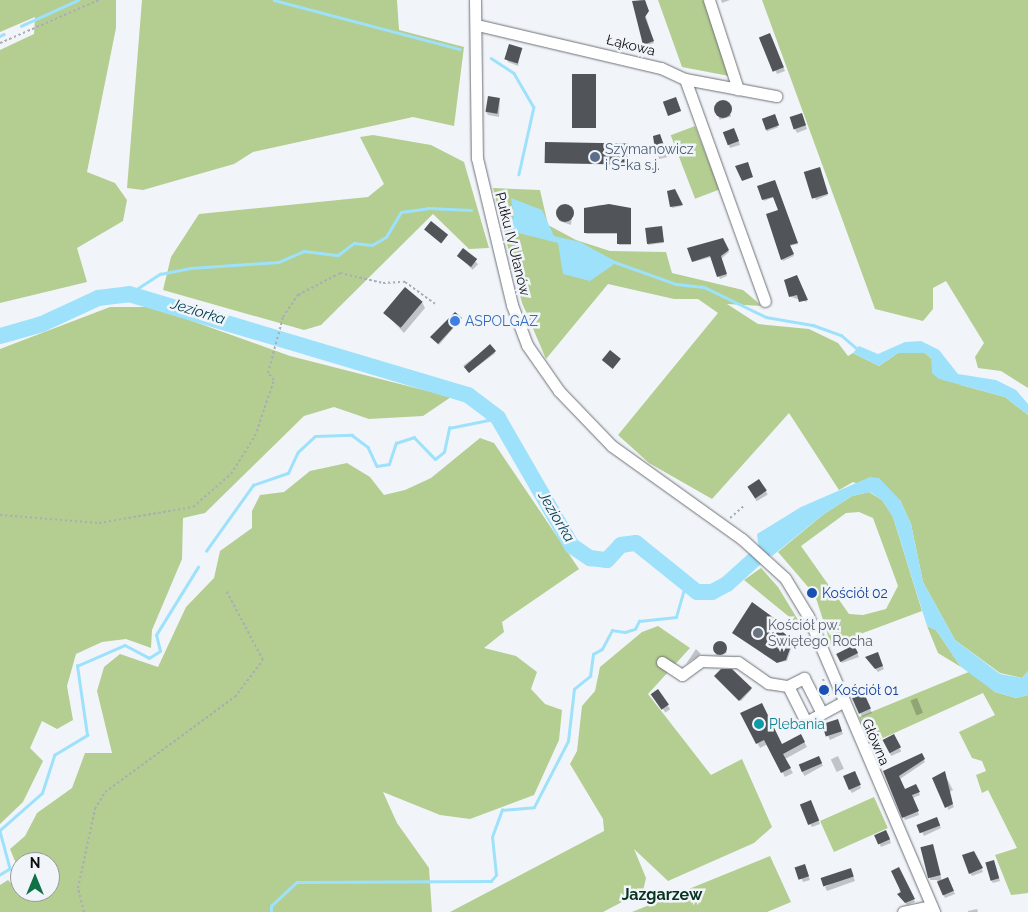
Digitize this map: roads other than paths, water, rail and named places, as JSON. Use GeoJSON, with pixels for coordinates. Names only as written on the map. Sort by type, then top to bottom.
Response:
{"type":"FeatureCollection","features":[{"type":"Feature","properties":{"kind":"street","name":"Pułku IV Ułanów"},"geometry":{"type":"LineString","coordinates":[[475,0],[477,25],[477,158],[512,305],[528,345],[559,391],[612,446],[742,539],[769,562]]}},
{"type":"Feature","properties":{"kind":"street"},"geometry":{"type":"LineString","coordinates":[[709,0],[738,89]]}},
{"type":"Feature","properties":{"kind":"street","name":"Łąkowa"},"geometry":{"type":"LineString","coordinates":[[477,25],[661,68],[685,79],[776,96]]}},
{"type":"Feature","properties":{"kind":"street"},"geometry":{"type":"LineString","coordinates":[[685,79],[765,301]]}},
{"type":"Feature","properties":{"kind":"street","name":"Główna"},"geometry":{"type":"LineString","coordinates":[[769,562],[801,604],[932,909]]}},
{"type":"Feature","properties":{"kind":"street"},"geometry":{"type":"LineString","coordinates":[[662,662],[682,675],[701,661],[729,660],[768,683],[788,686],[804,678],[822,713]]}},
{"type":"Feature","properties":{"kind":"street"},"geometry":{"type":"LineString","coordinates":[[788,686],[806,722],[843,702]]}},
{"type":"Feature","properties":{"kind":"street"},"geometry":{"type":"LineString","coordinates":[[903,912],[932,909]]}},
{"type":"Feature","properties":{"kind":"water"},"geometry":{"type":"Polygon","coordinates":[[[511,198],[542,210],[554,236],[580,242],[615,261],[613,265],[590,281],[563,274],[558,243],[507,230],[501,214],[514,218],[511,198]]]}},
{"type":"Feature","properties":{"kind":"water"},"geometry":{"type":"Polygon","coordinates":[[[921,341],[939,350],[958,374],[996,380],[1016,390],[1028,404],[1028,415],[1005,397],[939,379],[932,373],[931,358],[925,353],[898,353],[879,366],[853,353],[859,346],[878,354],[905,342],[921,341]]]}},
{"type":"Feature","properties":{"kind":"water"},"geometry":{"type":"Polygon","coordinates":[[[870,477],[879,478],[900,500],[911,524],[923,582],[955,640],[1000,674],[1022,678],[1028,671],[1028,695],[1016,698],[995,692],[961,667],[936,630],[927,626],[893,517],[882,500],[870,492],[852,496],[824,514],[772,556],[758,543],[757,534],[801,507],[870,477]]]}},
{"type":"Feature","properties":{"kind":"waterway"},"geometry":{"type":"LineString","coordinates":[[21,26],[78,0]]}},
{"type":"Feature","properties":{"kind":"waterway"},"geometry":{"type":"LineString","coordinates":[[274,0],[460,49]]}},
{"type":"Feature","properties":{"kind":"waterway"},"geometry":{"type":"LineString","coordinates":[[0,36],[4,34]]}},
{"type":"Feature","properties":{"kind":"waterway"},"geometry":{"type":"LineString","coordinates":[[491,58],[514,73],[534,107],[519,174]]}},
{"type":"Feature","properties":{"kind":"waterway"},"geometry":{"type":"LineString","coordinates":[[129,294],[160,274],[190,268],[279,262],[304,251],[338,255],[354,243],[372,245],[386,237],[401,212],[428,208],[471,210]]}},
{"type":"Feature","properties":{"kind":"waterway"},"geometry":{"type":"LineString","coordinates":[[612,261],[676,284],[704,287],[766,317],[813,325],[841,335],[859,350]]}},
{"type":"Feature","properties":{"kind":"waterway","name":"Jeziorka"},"geometry":{"type":"LineString","coordinates":[[0,336],[42,324],[98,298],[129,294],[468,395],[498,418],[572,546],[590,558],[607,560],[621,545],[636,543],[697,592],[712,592],[727,584],[781,535]]}},
{"type":"Feature","properties":{"kind":"waterway"},"geometry":{"type":"LineString","coordinates":[[206,551],[253,485],[288,473],[298,452],[315,436],[352,435],[368,447],[377,466],[389,464],[396,443],[414,437],[435,459],[444,452],[449,428],[498,418]]}},
{"type":"Feature","properties":{"kind":"waterway"},"geometry":{"type":"LineString","coordinates":[[0,830],[42,793],[54,755],[87,735],[77,666],[125,645],[149,658],[160,651],[156,635],[198,567]]}},
{"type":"Feature","properties":{"kind":"waterway"},"geometry":{"type":"LineString","coordinates":[[271,912],[271,906],[297,882],[491,881],[496,875],[492,837],[502,810],[534,807],[568,741],[574,689],[590,676],[593,654],[602,649],[612,630],[625,632],[635,629],[639,621],[676,617],[685,585]]}},
{"type":"Feature","properties":{"kind":"waterway"},"geometry":{"type":"LineString","coordinates":[[0,831],[10,869],[0,875]]}},
{"type":"Feature","properties":{"kind":"place","name":"Szymanowicz i S-ka s.j."},"geometry":{"type":"Point","coordinates":[595,157]}},
{"type":"Feature","properties":{"kind":"place","name":"ASPOLGAZ"},"geometry":{"type":"Point","coordinates":[455,321]}},
{"type":"Feature","properties":{"kind":"place","name":"Kościół 02"},"geometry":{"type":"Point","coordinates":[812,593]}},
{"type":"Feature","properties":{"kind":"place","name":"Kościół pw. Świętego Rocha"},"geometry":{"type":"Point","coordinates":[758,633]}},
{"type":"Feature","properties":{"kind":"place","name":"Kościół 01"},"geometry":{"type":"Point","coordinates":[824,690]}},
{"type":"Feature","properties":{"kind":"place","name":"Plebania"},"geometry":{"type":"Point","coordinates":[759,724]}},
{"type":"Feature","properties":{"kind":"district","name":"Jazgarzew"},"geometry":{"type":"Point","coordinates":[662,895]}}]}
